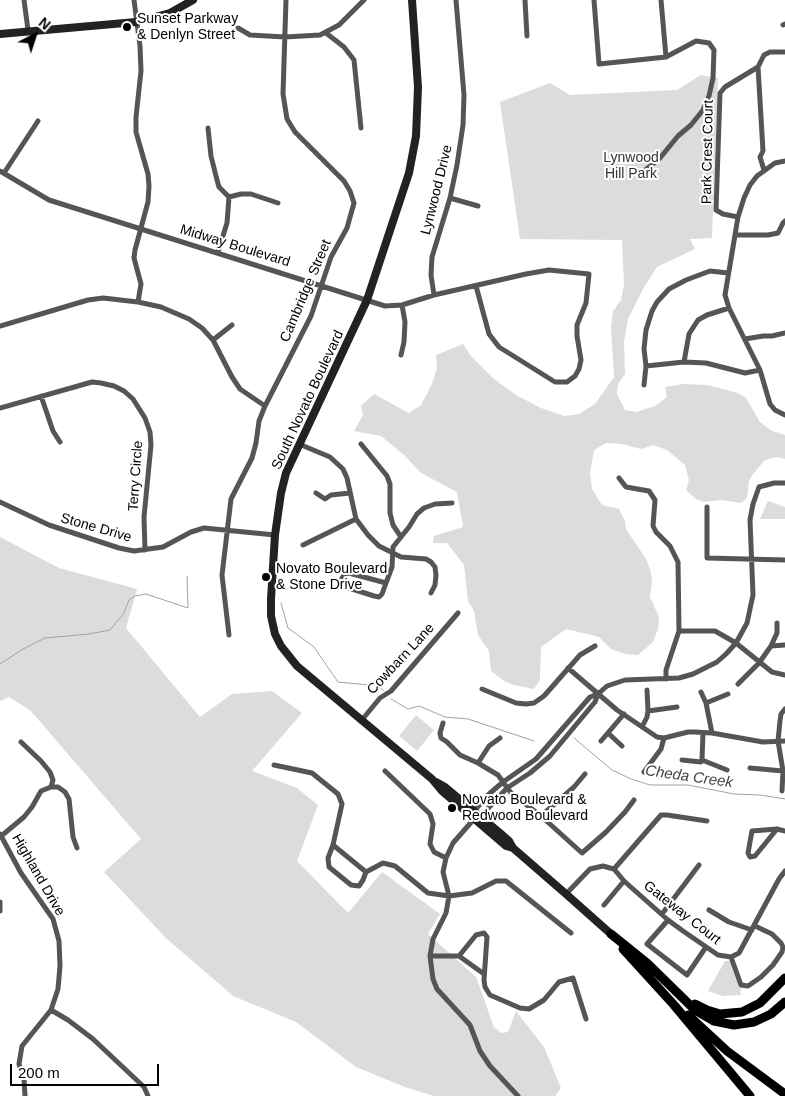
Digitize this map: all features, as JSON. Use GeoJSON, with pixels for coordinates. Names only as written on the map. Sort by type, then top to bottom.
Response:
{"type":"FeatureCollection","features":[{"type":"Feature","properties":{"kind":"highway"},"geometry":{"type":"LineString","coordinates":[[611,934],[680,1012],[750,1096]]}},
{"type":"Feature","properties":{"kind":"highway"},"geometry":{"type":"LineString","coordinates":[[611,934],[647,963],[699,1013],[714,1021],[744,1024],[763,1019],[776,1011],[785,1002]]}},
{"type":"Feature","properties":{"kind":"highway"},"geometry":{"type":"LineString","coordinates":[[645,973],[720,1045],[785,1094]]}},
{"type":"Feature","properties":{"kind":"highway"},"geometry":{"type":"LineString","coordinates":[[671,986],[703,1008],[716,1013],[730,1014],[757,1006],[785,978]]}},
{"type":"Feature","properties":{"kind":"main road"},"geometry":{"type":"LineString","coordinates":[[0,34],[28,30],[136,22],[170,13],[193,0]]}},
{"type":"Feature","properties":{"kind":"main road","name":"South Novato Boulevard"},"geometry":{"type":"LineString","coordinates":[[412,0],[418,87],[416,136],[409,173],[368,300],[290,462],[283,486],[275,535],[271,616],[275,634],[281,646],[297,666],[432,780],[442,791],[476,816],[506,846],[513,848],[611,934]]}},
{"type":"Feature","properties":{"kind":"street"},"geometry":{"type":"LineString","coordinates":[[24,0],[28,30]]}},
{"type":"Feature","properties":{"kind":"street"},"geometry":{"type":"LineString","coordinates":[[134,0],[141,71],[136,132],[148,174],[149,186],[148,202],[134,258],[140,284],[138,302]]}},
{"type":"Feature","properties":{"kind":"street","name":"Cambridge Street"},"geometry":{"type":"LineString","coordinates":[[229,635],[222,575],[231,499],[252,458],[259,421],[265,406],[311,316],[336,247],[347,228],[354,198],[344,182],[295,132],[287,119],[283,94],[286,0]]}},
{"type":"Feature","properties":{"kind":"street"},"geometry":{"type":"LineString","coordinates":[[238,28],[250,35],[285,37],[320,35],[339,25],[364,0]]}},
{"type":"Feature","properties":{"kind":"street","name":"Lynwood Drive"},"geometry":{"type":"LineString","coordinates":[[434,295],[431,275],[432,257],[450,198],[457,165],[464,110],[456,0]]}},
{"type":"Feature","properties":{"kind":"street"},"geometry":{"type":"LineString","coordinates":[[525,0],[527,36]]}},
{"type":"Feature","properties":{"kind":"street"},"geometry":{"type":"LineString","coordinates":[[594,0],[599,64],[666,57],[661,0]]}},
{"type":"Feature","properties":{"kind":"street"},"geometry":{"type":"LineString","coordinates":[[326,33],[344,47],[354,60],[361,128]]}},
{"type":"Feature","properties":{"kind":"street","name":"Park Crest Court"},"geometry":{"type":"LineString","coordinates":[[644,172],[660,158],[703,110],[709,96],[713,78],[714,50],[709,42],[696,41],[666,57]]}},
{"type":"Feature","properties":{"kind":"street","name":"Park Crest Court"},"geometry":{"type":"LineString","coordinates":[[738,216],[723,214],[716,210],[720,93],[725,87],[758,67],[764,55],[770,52],[785,52]]}},
{"type":"Feature","properties":{"kind":"street"},"geometry":{"type":"LineString","coordinates":[[758,67],[763,151],[760,157],[764,170]]}},
{"type":"Feature","properties":{"kind":"street"},"geometry":{"type":"LineString","coordinates":[[2,172],[38,121]]}},
{"type":"Feature","properties":{"kind":"street"},"geometry":{"type":"LineString","coordinates":[[208,128],[211,156],[219,187],[229,197],[227,223],[218,252]]}},
{"type":"Feature","properties":{"kind":"street"},"geometry":{"type":"LineString","coordinates":[[785,161],[775,163],[764,170],[750,185],[738,216],[725,295],[760,370],[770,404],[775,410],[785,415]]}},
{"type":"Feature","properties":{"kind":"street","name":"Midway Boulevard"},"geometry":{"type":"LineString","coordinates":[[2,172],[49,200],[385,306],[402,305],[434,295],[549,270],[588,274],[586,303],[578,326],[577,336],[580,360],[579,369],[575,376],[567,382],[555,382],[499,347],[489,334],[476,286]]}},
{"type":"Feature","properties":{"kind":"street"},"geometry":{"type":"LineString","coordinates":[[229,197],[252,194],[278,204]]}},
{"type":"Feature","properties":{"kind":"street"},"geometry":{"type":"LineString","coordinates":[[450,198],[478,206]]}},
{"type":"Feature","properties":{"kind":"street"},"geometry":{"type":"LineString","coordinates":[[735,235],[768,236],[778,233],[785,221]]}},
{"type":"Feature","properties":{"kind":"street"},"geometry":{"type":"LineString","coordinates":[[644,385],[646,330],[652,311],[663,295],[669,289],[686,280],[710,272],[728,273]]}},
{"type":"Feature","properties":{"kind":"street"},"geometry":{"type":"LineString","coordinates":[[0,326],[88,300],[103,298],[161,307],[189,319],[202,328],[213,340],[232,377],[240,388],[265,406]]}},
{"type":"Feature","properties":{"kind":"street"},"geometry":{"type":"LineString","coordinates":[[401,355],[405,322],[402,305]]}},
{"type":"Feature","properties":{"kind":"street"},"geometry":{"type":"LineString","coordinates":[[684,362],[689,334],[698,320],[707,315],[730,308]]}},
{"type":"Feature","properties":{"kind":"street"},"geometry":{"type":"LineString","coordinates":[[213,340],[232,325]]}},
{"type":"Feature","properties":{"kind":"street"},"geometry":{"type":"LineString","coordinates":[[745,339],[785,333]]}},
{"type":"Feature","properties":{"kind":"street"},"geometry":{"type":"LineString","coordinates":[[646,366],[684,362],[706,363],[744,373],[760,370]]}},
{"type":"Feature","properties":{"kind":"street","name":"Terry Circle"},"geometry":{"type":"LineString","coordinates":[[0,408],[84,383],[101,382],[124,391],[139,406],[150,432],[151,445],[144,517],[145,550]]}},
{"type":"Feature","properties":{"kind":"street"},"geometry":{"type":"LineString","coordinates":[[41,396],[53,431],[60,442]]}},
{"type":"Feature","properties":{"kind":"street"},"geometry":{"type":"LineString","coordinates":[[299,444],[330,457],[343,469],[347,478],[356,519],[379,546],[401,557],[426,559],[431,562],[435,567],[436,574],[435,585],[431,593]]}},
{"type":"Feature","properties":{"kind":"street"},"geometry":{"type":"LineString","coordinates":[[361,444],[387,476],[390,484],[390,513],[393,525],[401,537]]}},
{"type":"Feature","properties":{"kind":"street"},"geometry":{"type":"LineString","coordinates":[[619,478],[626,487],[649,491],[655,500],[653,526],[656,532],[670,546],[678,562],[679,631],[666,670],[666,678]]}},
{"type":"Feature","properties":{"kind":"street"},"geometry":{"type":"LineString","coordinates":[[476,816],[489,794],[536,759],[590,697],[598,694],[607,686],[625,680],[679,678],[706,669],[717,662],[736,643],[747,623],[753,595],[750,520],[753,504],[759,487],[774,483],[785,483]]}},
{"type":"Feature","properties":{"kind":"street"},"geometry":{"type":"LineString","coordinates":[[316,493],[325,499],[331,496],[350,493]]}},
{"type":"Feature","properties":{"kind":"street","name":"Stone Drive"},"geometry":{"type":"LineString","coordinates":[[0,502],[48,525],[134,551],[163,547],[191,532],[204,528],[275,535]]}},
{"type":"Feature","properties":{"kind":"street"},"geometry":{"type":"LineString","coordinates":[[386,583],[349,573],[345,574],[341,582],[346,587],[379,597],[382,594],[392,567],[392,552],[417,514],[424,508],[435,504],[452,503]]}},
{"type":"Feature","properties":{"kind":"street"},"geometry":{"type":"LineString","coordinates":[[707,507],[707,558],[785,560]]}},
{"type":"Feature","properties":{"kind":"street"},"geometry":{"type":"LineString","coordinates":[[303,545],[356,519]]}},
{"type":"Feature","properties":{"kind":"street","name":"Cowbarn Lane"},"geometry":{"type":"LineString","coordinates":[[361,721],[380,698],[391,691],[458,613]]}},
{"type":"Feature","properties":{"kind":"street"},"geometry":{"type":"LineString","coordinates":[[738,684],[760,663],[771,646],[777,632],[778,623]]}},
{"type":"Feature","properties":{"kind":"street"},"geometry":{"type":"LineString","coordinates":[[679,631],[715,631],[736,643],[772,672],[785,675]]}},
{"type":"Feature","properties":{"kind":"street"},"geometry":{"type":"LineString","coordinates":[[771,646],[785,645]]}},
{"type":"Feature","properties":{"kind":"street"},"geometry":{"type":"LineString","coordinates":[[482,688],[516,703],[534,703],[544,696],[580,655],[596,646]]}},
{"type":"Feature","properties":{"kind":"street"},"geometry":{"type":"LineString","coordinates":[[568,668],[617,710],[657,737],[664,738],[688,732],[703,732],[763,742],[785,740]]}},
{"type":"Feature","properties":{"kind":"street"},"geometry":{"type":"LineString","coordinates":[[642,726],[647,717],[648,710],[647,690]]}},
{"type":"Feature","properties":{"kind":"street"},"geometry":{"type":"LineString","coordinates":[[701,692],[706,703],[712,733]]}},
{"type":"Feature","properties":{"kind":"street"},"geometry":{"type":"LineString","coordinates":[[518,1096],[490,1066],[480,1051],[470,1024],[438,990],[433,979],[430,956],[433,939],[446,913],[449,896],[443,872],[446,858],[453,843],[476,816],[507,788],[530,773],[550,756],[595,702],[598,694]]}},
{"type":"Feature","properties":{"kind":"street"},"geometry":{"type":"LineString","coordinates":[[706,703],[728,694]]}},
{"type":"Feature","properties":{"kind":"street"},"geometry":{"type":"LineString","coordinates":[[648,710],[677,707]]}},
{"type":"Feature","properties":{"kind":"street"},"geometry":{"type":"LineString","coordinates":[[782,791],[784,771],[778,741],[781,714],[785,709]]}},
{"type":"Feature","properties":{"kind":"street"},"geometry":{"type":"LineString","coordinates":[[601,741],[624,714]]}},
{"type":"Feature","properties":{"kind":"street"},"geometry":{"type":"LineString","coordinates":[[443,723],[440,733],[441,738],[460,755],[498,775],[507,788],[582,853],[626,812],[634,800]]}},
{"type":"Feature","properties":{"kind":"street"},"geometry":{"type":"LineString","coordinates":[[702,760],[703,732]]}},
{"type":"Feature","properties":{"kind":"street"},"geometry":{"type":"LineString","coordinates":[[608,733],[622,746]]}},
{"type":"Feature","properties":{"kind":"street"},"geometry":{"type":"LineString","coordinates":[[478,763],[489,746],[500,738]]}},
{"type":"Feature","properties":{"kind":"street"},"geometry":{"type":"LineString","coordinates":[[644,772],[661,749],[664,738]]}},
{"type":"Feature","properties":{"kind":"street"},"geometry":{"type":"LineString","coordinates":[[21,742],[50,772],[53,780],[51,787]]}},
{"type":"Feature","properties":{"kind":"street"},"geometry":{"type":"LineString","coordinates":[[682,760],[701,762],[702,760],[727,770]]}},
{"type":"Feature","properties":{"kind":"street"},"geometry":{"type":"LineString","coordinates":[[274,765],[312,773],[338,794],[342,804],[333,845],[328,858],[329,867],[351,885],[358,886],[366,872],[383,863],[395,866],[428,893],[449,896],[472,893],[496,881],[506,882],[571,933]]}},
{"type":"Feature","properties":{"kind":"street"},"geometry":{"type":"LineString","coordinates":[[750,768],[784,771]]}},
{"type":"Feature","properties":{"kind":"street"},"geometry":{"type":"LineString","coordinates":[[385,771],[430,814],[433,824],[430,844],[434,852],[446,858]]}},
{"type":"Feature","properties":{"kind":"street"},"geometry":{"type":"LineString","coordinates":[[540,816],[560,801],[585,774]]}},
{"type":"Feature","properties":{"kind":"street"},"geometry":{"type":"LineString","coordinates":[[1,836],[24,817],[41,791],[51,787],[58,787],[65,792],[69,799],[73,838],[78,848]]}},
{"type":"Feature","properties":{"kind":"street"},"geometry":{"type":"LineString","coordinates":[[566,894],[590,869],[604,866],[614,869],[661,816],[667,815],[707,821]]}},
{"type":"Feature","properties":{"kind":"street"},"geometry":{"type":"LineString","coordinates":[[777,829],[755,856],[750,857],[748,853],[752,831],[777,829],[785,831]]}},
{"type":"Feature","properties":{"kind":"street","name":"Highland Drive"},"geometry":{"type":"LineString","coordinates":[[1,836],[21,873],[53,918],[59,941],[60,966],[58,989],[51,1010],[22,1046],[19,1064],[24,1079],[25,1096]]}},
{"type":"Feature","properties":{"kind":"street"},"geometry":{"type":"LineString","coordinates":[[333,845],[366,872]]}},
{"type":"Feature","properties":{"kind":"street"},"geometry":{"type":"LineString","coordinates":[[662,914],[699,865]]}},
{"type":"Feature","properties":{"kind":"street","name":"Gateway Court"},"geometry":{"type":"LineString","coordinates":[[614,869],[624,881],[668,920],[718,955],[731,957],[739,953],[785,871]]}},
{"type":"Feature","properties":{"kind":"street"},"geometry":{"type":"LineString","coordinates":[[604,906],[624,881]]}},
{"type":"Feature","properties":{"kind":"street"},"geometry":{"type":"LineString","coordinates":[[0,902],[0,911]]}},
{"type":"Feature","properties":{"kind":"street"},"geometry":{"type":"LineString","coordinates":[[709,910],[729,922],[772,934],[783,947],[782,952],[773,965],[748,986],[741,985],[738,980],[731,957]]}},
{"type":"Feature","properties":{"kind":"street"},"geometry":{"type":"LineString","coordinates":[[668,920],[647,944],[687,975],[706,947]]}},
{"type":"Feature","properties":{"kind":"street"},"geometry":{"type":"LineString","coordinates":[[459,956],[476,934],[485,934],[485,987],[490,995],[520,1008],[529,1009],[544,1000],[559,982],[573,978],[586,1020]]}},
{"type":"Feature","properties":{"kind":"street"},"geometry":{"type":"LineString","coordinates":[[430,956],[459,956],[484,974]]}},
{"type":"Feature","properties":{"kind":"street"},"geometry":{"type":"LineString","coordinates":[[51,1010],[93,1039],[144,1088],[148,1096]]}},
{"type":"Feature","properties":{"kind":"green space","name":"Lynwood Hill Park"},"geometry":{"type":"Polygon","coordinates":[[[701,75],[718,78],[712,238],[690,239],[695,249],[657,267],[644,287],[628,319],[624,342],[625,374],[618,384],[617,394],[625,410],[636,412],[655,406],[667,397],[665,387],[683,384],[707,385],[738,393],[746,398],[760,422],[772,431],[785,435],[785,459],[777,457],[765,460],[749,481],[747,498],[741,503],[722,500],[703,502],[696,499],[686,490],[689,480],[685,465],[667,450],[653,445],[641,449],[622,444],[606,443],[594,450],[590,473],[592,489],[602,505],[619,509],[625,521],[626,529],[646,559],[652,581],[650,597],[659,617],[658,629],[653,642],[638,655],[625,654],[611,649],[599,637],[566,629],[541,647],[540,680],[534,689],[514,685],[504,681],[491,671],[489,651],[478,635],[474,611],[468,601],[464,565],[447,543],[433,543],[434,536],[463,527],[457,492],[421,473],[404,455],[381,436],[354,431],[363,415],[361,406],[374,394],[409,413],[421,405],[432,384],[437,368],[436,355],[463,344],[471,356],[494,379],[516,395],[541,408],[564,416],[579,414],[595,404],[614,377],[611,328],[613,311],[621,300],[624,285],[622,240],[520,239],[500,102],[550,83],[570,95],[677,90],[701,75]]]}},
{"type":"Feature","properties":{"kind":"green space"},"geometry":{"type":"Polygon","coordinates":[[[768,501],[785,507],[785,519],[760,519],[768,501]]]}},
{"type":"Feature","properties":{"kind":"green space"},"geometry":{"type":"Polygon","coordinates":[[[0,537],[59,568],[137,589],[126,628],[200,717],[232,694],[272,691],[302,713],[252,771],[297,788],[318,805],[297,861],[348,913],[382,872],[440,914],[428,934],[476,977],[494,1027],[501,1033],[508,1032],[516,1011],[544,1047],[561,1088],[555,1096],[434,1096],[405,1087],[356,1067],[296,1022],[233,996],[166,938],[104,872],[141,839],[30,710],[9,697],[0,701],[0,537]]]}},
{"type":"Feature","properties":{"kind":"green space"},"geometry":{"type":"Polygon","coordinates":[[[416,715],[434,730],[417,751],[399,736],[416,715]]]}},
{"type":"Feature","properties":{"kind":"green space"},"geometry":{"type":"Polygon","coordinates":[[[725,961],[730,961],[736,979],[742,987],[741,995],[723,996],[708,991],[725,961]]]}},
{"type":"Feature","properties":{"kind":"waterway","name":"Cheda Creek"},"geometry":{"type":"LineString","coordinates":[[0,664],[45,638],[110,630],[124,613],[129,600],[135,596],[146,594],[188,608],[187,576]]}},
{"type":"Feature","properties":{"kind":"waterway","name":"Cheda Creek"},"geometry":{"type":"LineString","coordinates":[[281,603],[288,628],[314,647],[338,682],[379,686],[384,691]]}},
{"type":"Feature","properties":{"kind":"waterway","name":"Cheda Creek"},"geometry":{"type":"LineString","coordinates":[[391,699],[408,709],[419,706],[445,717],[468,719],[534,741]]}},
{"type":"Feature","properties":{"kind":"waterway","name":"Cheda Creek"},"geometry":{"type":"LineString","coordinates":[[574,738],[612,770],[650,785],[688,785],[734,794],[760,795],[785,799]]}},
{"type":"Feature","properties":{"kind":"place","name":"Sunset Parkway & Denlyn Street"},"geometry":{"type":"Point","coordinates":[127,27]}},
{"type":"Feature","properties":{"kind":"place","name":"Novato Boulevard & Stone Drive"},"geometry":{"type":"Point","coordinates":[266,577]}},
{"type":"Feature","properties":{"kind":"place","name":"Novato Boulevard & Redwood Boulevard"},"geometry":{"type":"Point","coordinates":[452,808]}}]}
